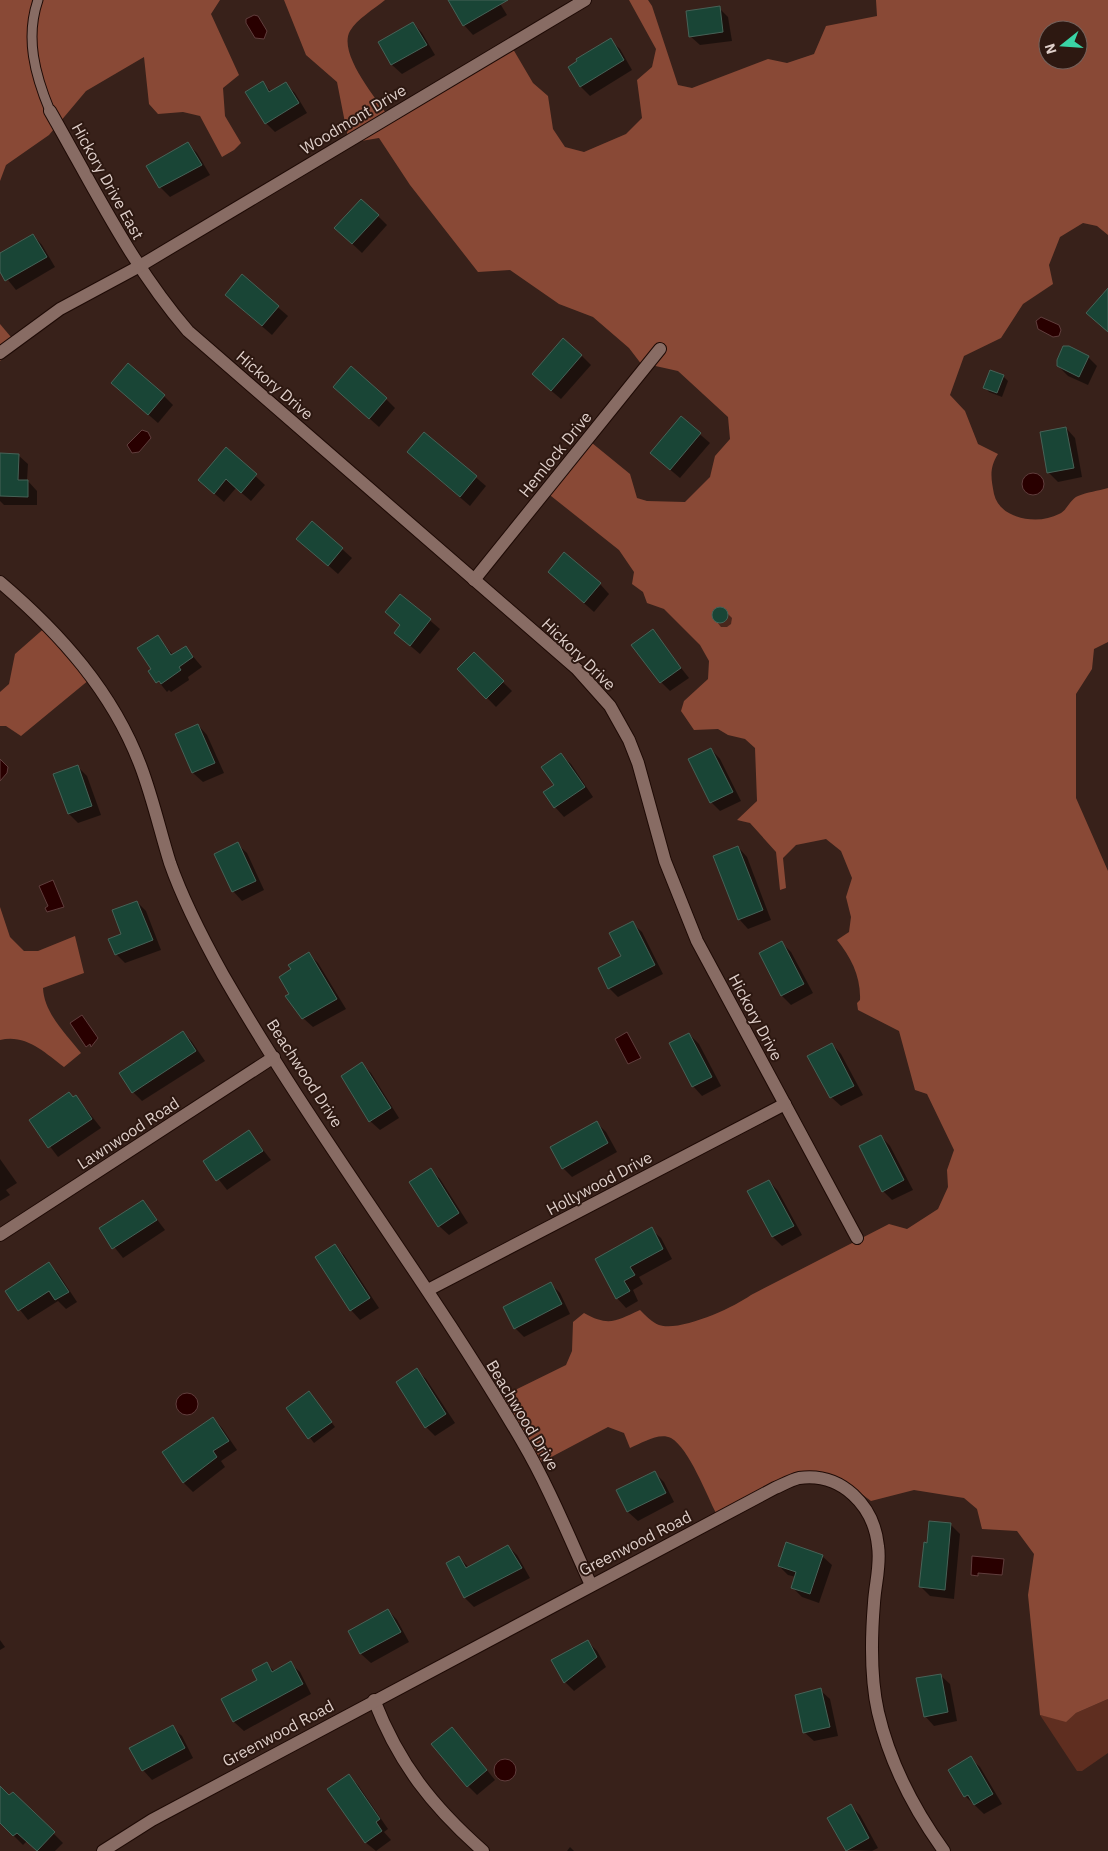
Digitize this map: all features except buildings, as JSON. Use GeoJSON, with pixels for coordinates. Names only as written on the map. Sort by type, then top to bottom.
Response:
{"type":"FeatureCollection","features":[{"type":"Feature","properties":{"kind":"street","name":"Woodmont Drive"},"geometry":{"type":"LineString","coordinates":[[138,267],[585,0]]}},
{"type":"Feature","properties":{"kind":"street","name":"Hickory Drive East"},"geometry":{"type":"LineString","coordinates":[[50,111],[138,267]]}},
{"type":"Feature","properties":{"kind":"street"},"geometry":{"type":"LineString","coordinates":[[0,353],[60,309],[138,267]]}},
{"type":"Feature","properties":{"kind":"street","name":"Hickory Drive"},"geometry":{"type":"LineString","coordinates":[[138,267],[188,331],[576,669],[610,706],[638,763],[665,862],[697,941],[857,1238]]}},
{"type":"Feature","properties":{"kind":"street","name":"Hemlock Drive"},"geometry":{"type":"LineString","coordinates":[[474,580],[660,349]]}},
{"type":"Feature","properties":{"kind":"street","name":"Beachwood Drive"},"geometry":{"type":"LineString","coordinates":[[0,582],[26,604],[78,659],[100,689],[123,727],[140,766],[170,863],[185,903],[216,962],[274,1057],[428,1290],[523,1442],[546,1486],[591,1585]]}},
{"type":"Feature","properties":{"kind":"street","name":"Lawnwood Road"},"geometry":{"type":"LineString","coordinates":[[0,1235],[274,1057]]}},
{"type":"Feature","properties":{"kind":"street","name":"Hollywood Drive"},"geometry":{"type":"LineString","coordinates":[[428,1290],[785,1104]]}},
{"type":"Feature","properties":{"kind":"street","name":"Greenwood Road"},"geometry":{"type":"LineString","coordinates":[[102,1851],[152,1820],[591,1585],[798,1478],[817,1478],[839,1485],[856,1495],[867,1508],[878,1546],[872,1651],[878,1712],[902,1784],[920,1818],[944,1851]]}},
{"type":"Feature","properties":{"kind":"street"},"geometry":{"type":"LineString","coordinates":[[374,1700],[389,1737],[405,1764],[438,1807],[483,1851]]}},
{"type":"Feature","properties":{"kind":"lane"},"geometry":{"type":"LineString","coordinates":[[38,0],[32,17],[31,38],[40,87],[50,111]]}},
{"type":"Feature","properties":{"kind":"shaded area"},"geometry":{"type":"Polygon","coordinates":[[[0,0],[220,0],[211,14],[239,75],[223,88],[225,116],[241,143],[222,157],[200,116],[183,112],[158,114],[149,104],[144,57],[86,91],[49,135],[6,165],[0,181],[0,0]]]}},
{"type":"Feature","properties":{"kind":"shaded area"},"geometry":{"type":"Polygon","coordinates":[[[284,0],[385,0],[357,22],[350,31],[348,41],[349,52],[354,65],[369,90],[391,120],[513,49],[533,83],[548,96],[553,129],[565,147],[584,152],[626,134],[642,118],[637,80],[652,67],[656,49],[629,0],[648,0],[652,6],[678,85],[692,88],[768,59],[787,63],[814,54],[826,26],[877,16],[876,0],[1108,0],[1108,235],[1097,226],[1083,223],[1060,237],[1049,265],[1053,284],[1023,304],[1001,338],[964,356],[950,395],[965,411],[978,444],[998,454],[991,473],[994,494],[1004,510],[1012,515],[1031,519],[1051,517],[1062,512],[1078,496],[1108,488],[1108,642],[1094,649],[1092,669],[1076,694],[1076,798],[1108,871],[1108,1699],[1076,1713],[1066,1722],[1040,1715],[1028,1595],[1034,1554],[1017,1531],[982,1529],[977,1509],[964,1498],[914,1490],[871,1501],[848,1484],[802,1477],[717,1515],[691,1462],[678,1443],[671,1438],[656,1437],[630,1448],[624,1433],[608,1427],[540,1463],[502,1400],[503,1396],[566,1365],[572,1351],[573,1322],[584,1313],[600,1320],[612,1321],[640,1310],[659,1325],[680,1325],[693,1322],[732,1306],[889,1224],[907,1229],[938,1209],[948,1187],[947,1170],[954,1150],[927,1094],[915,1090],[899,1031],[858,1010],[857,1003],[860,1000],[860,992],[857,975],[847,953],[837,940],[849,932],[851,917],[846,897],[852,878],[841,851],[826,839],[796,845],[783,858],[786,888],[780,890],[776,852],[750,823],[737,820],[757,801],[755,748],[745,739],[728,735],[718,729],[694,730],[681,711],[684,701],[708,679],[709,661],[700,645],[664,609],[647,603],[643,592],[632,584],[634,572],[619,550],[546,492],[592,443],[630,474],[637,498],[647,501],[685,502],[710,477],[715,456],[730,439],[728,417],[678,371],[642,365],[629,348],[593,317],[559,304],[510,270],[478,272],[410,185],[379,138],[349,143],[337,82],[306,55],[284,0]]]}},
{"type":"Feature","properties":{"kind":"shaded area"},"geometry":{"type":"Polygon","coordinates":[[[254,15],[258,16],[267,31],[264,39],[255,38],[246,23],[246,19],[254,15]]]}},
{"type":"Feature","properties":{"kind":"shaded area"},"geometry":{"type":"Polygon","coordinates":[[[1041,317],[1059,325],[1061,330],[1059,336],[1053,337],[1038,329],[1036,321],[1041,317]]]}},
{"type":"Feature","properties":{"kind":"shaded area"},"geometry":{"type":"Polygon","coordinates":[[[0,324],[16,343],[0,361],[0,324]]]}},
{"type":"Feature","properties":{"kind":"shaded area"},"geometry":{"type":"Polygon","coordinates":[[[142,430],[148,432],[151,438],[139,452],[132,453],[127,445],[142,430]]]}},
{"type":"Feature","properties":{"kind":"shaded area"},"geometry":{"type":"Polygon","coordinates":[[[1033,473],[1041,476],[1044,484],[1041,492],[1033,495],[1025,492],[1022,484],[1025,476],[1033,473]]]}},
{"type":"Feature","properties":{"kind":"shaded area"},"geometry":{"type":"Polygon","coordinates":[[[48,625],[56,630],[93,669],[95,675],[21,736],[6,726],[0,726],[0,692],[9,684],[15,654],[48,625]]]}},
{"type":"Feature","properties":{"kind":"shaded area"},"geometry":{"type":"Polygon","coordinates":[[[0,759],[8,767],[7,773],[0,781],[0,759]]]}},
{"type":"Feature","properties":{"kind":"shaded area"},"geometry":{"type":"Polygon","coordinates":[[[53,880],[64,907],[47,912],[45,908],[48,906],[39,886],[53,880]]]}},
{"type":"Feature","properties":{"kind":"shaded area"},"geometry":{"type":"Polygon","coordinates":[[[0,907],[10,937],[24,951],[38,951],[75,936],[84,973],[43,988],[47,1006],[52,1015],[81,1053],[64,1067],[42,1050],[26,1042],[9,1039],[0,1040],[0,907]]]}},
{"type":"Feature","properties":{"kind":"shaded area"},"geometry":{"type":"Polygon","coordinates":[[[82,1015],[98,1038],[91,1047],[90,1044],[86,1047],[70,1023],[82,1015]]]}},
{"type":"Feature","properties":{"kind":"shaded area"},"geometry":{"type":"Polygon","coordinates":[[[627,1032],[641,1058],[628,1064],[615,1039],[627,1032]]]}},
{"type":"Feature","properties":{"kind":"shaded area"},"geometry":{"type":"Polygon","coordinates":[[[187,1393],[195,1396],[198,1404],[195,1412],[187,1415],[179,1412],[176,1404],[179,1396],[187,1393]]]}},
{"type":"Feature","properties":{"kind":"shaded area"},"geometry":{"type":"Polygon","coordinates":[[[972,1556],[1004,1559],[1002,1575],[978,1573],[978,1576],[971,1575],[972,1556]]]}},
{"type":"Feature","properties":{"kind":"shaded area"},"geometry":{"type":"Polygon","coordinates":[[[1108,1699],[1108,1753],[1082,1771],[1077,1771],[1040,1715],[1066,1721],[1076,1713],[1108,1699]]]}},
{"type":"Feature","properties":{"kind":"shaded area"},"geometry":{"type":"Polygon","coordinates":[[[505,1759],[513,1762],[516,1770],[513,1778],[505,1781],[497,1778],[494,1770],[497,1762],[505,1759]]]}}]}
